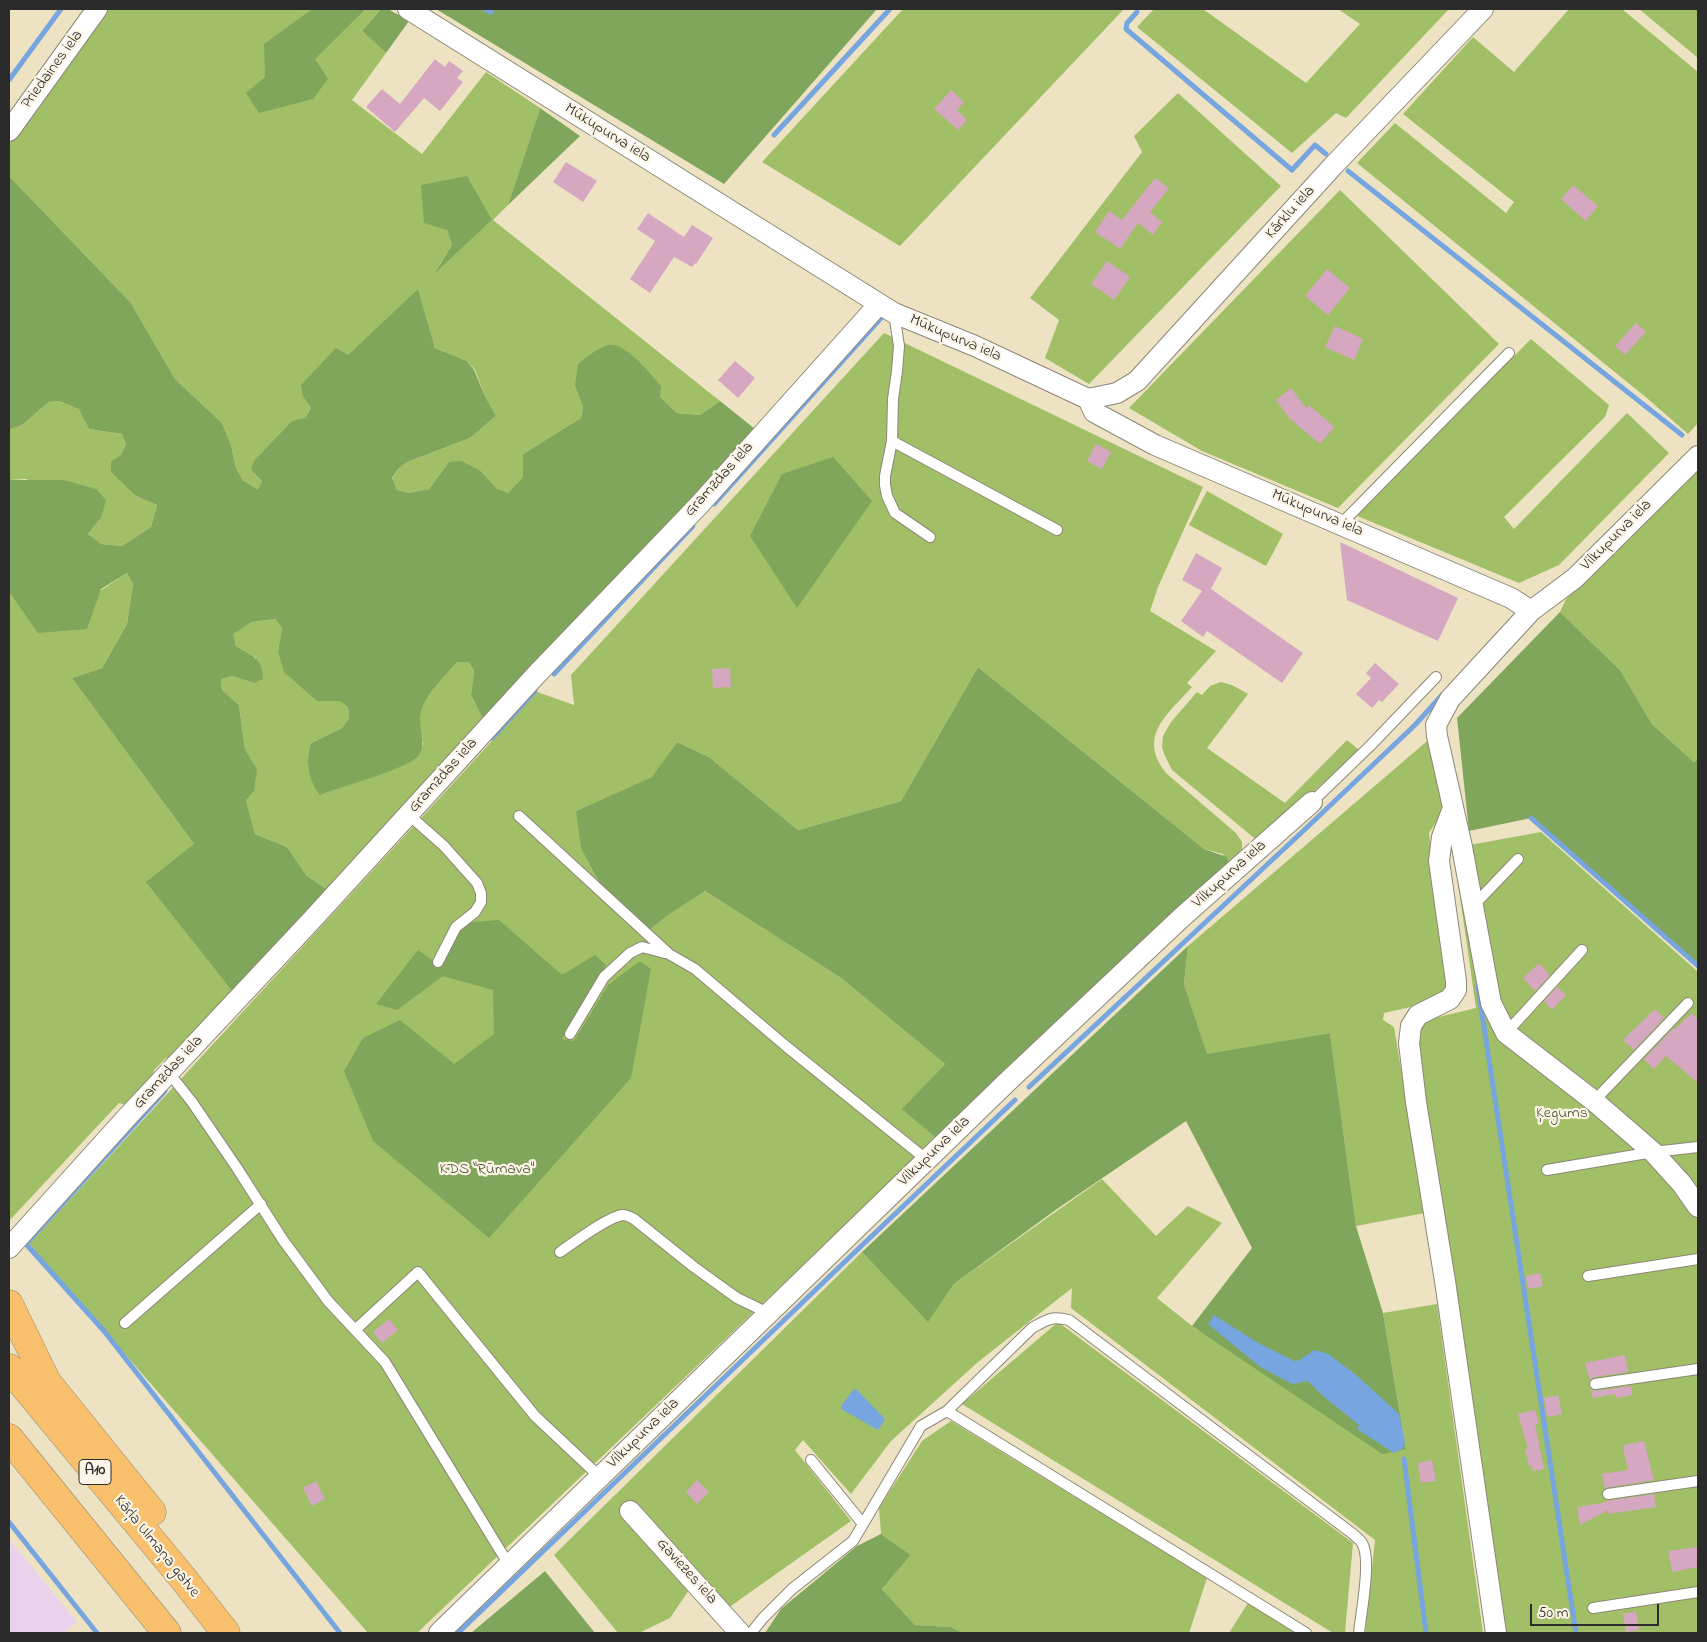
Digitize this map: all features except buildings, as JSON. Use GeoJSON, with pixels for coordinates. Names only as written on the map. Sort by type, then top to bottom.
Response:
{"type":"FeatureCollection","features":[{"type":"Feature","properties":{"kind":"highway"},"geometry":{"type":"LineString","coordinates":[[9,1304],[47,1382],[168,1531],[181,1556],[182,1577]]}},
{"type":"Feature","properties":{"kind":"highway","name":"Kārļa Ulmaņa gatve"},"geometry":{"type":"LineString","coordinates":[[9,1368],[226,1633]]}},
{"type":"Feature","properties":{"kind":"highway"},"geometry":{"type":"LineString","coordinates":[[9,1438],[167,1633]]}},
{"type":"Feature","properties":{"kind":"highway"},"geometry":{"type":"LineString","coordinates":[[9,1454],[38,1474]]}},
{"type":"Feature","properties":{"kind":"street","name":"Priedaines iela"},"geometry":{"type":"LineString","coordinates":[[9,131],[98,9]]}},
{"type":"Feature","properties":{"kind":"street","name":"Mūkupurva iela"},"geometry":{"type":"LineString","coordinates":[[408,9],[886,308],[975,346],[1088,399],[1094,412],[1155,445],[1511,598],[1531,611]]}},
{"type":"Feature","properties":{"kind":"street","name":"Kārklu iela"},"geometry":{"type":"LineString","coordinates":[[1088,399],[1117,393],[1137,381],[1332,167],[1483,9]]}},
{"type":"Feature","properties":{"kind":"street","name":"Gramzdas iela"},"geometry":{"type":"LineString","coordinates":[[9,1248],[548,662],[886,308]]}},
{"type":"Feature","properties":{"kind":"street","name":"Vilkupurva iela"},"geometry":{"type":"LineString","coordinates":[[1506,1033],[1491,1003],[1483,968],[1474,905],[1436,725],[1450,699],[1531,611],[1575,578],[1698,456]]}},
{"type":"Feature","properties":{"kind":"street","name":"Vilkupurva iela"},"geometry":{"type":"LineString","coordinates":[[439,1633],[927,1160],[1182,918],[1312,802]]}},
{"type":"Feature","properties":{"kind":"street"},"geometry":{"type":"LineString","coordinates":[[1453,808],[1442,837],[1439,862],[1456,990],[1450,999],[1418,1015],[1411,1026],[1408,1043],[1496,1633]]}},
{"type":"Feature","properties":{"kind":"street"},"geometry":{"type":"LineString","coordinates":[[1506,1033],[1594,1101],[1653,1152],[1682,1184],[1698,1207]]}},
{"type":"Feature","properties":{"kind":"street","name":"Gaviezes iela"},"geometry":{"type":"LineString","coordinates":[[630,1511],[740,1633]]}},
{"type":"Feature","properties":{"kind":"lane"},"geometry":{"type":"LineString","coordinates":[[886,308],[899,346],[892,399],[892,441],[885,476],[887,496],[895,513],[930,537]]}},
{"type":"Feature","properties":{"kind":"lane"},"geometry":{"type":"LineString","coordinates":[[1340,524],[1509,353]]}},
{"type":"Feature","properties":{"kind":"lane"},"geometry":{"type":"LineString","coordinates":[[892,441],[1056,530]]}},
{"type":"Feature","properties":{"kind":"lane","name":"Vilkupurva iela"},"geometry":{"type":"LineString","coordinates":[[1312,802],[1371,745],[1436,677]]}},
{"type":"Feature","properties":{"kind":"lane"},"geometry":{"type":"LineString","coordinates":[[409,815],[444,846],[477,882],[481,893],[481,902],[475,912],[456,927],[438,962]]}},
{"type":"Feature","properties":{"kind":"lane"},"geometry":{"type":"LineString","coordinates":[[519,816],[669,954],[695,969],[787,1048],[927,1160]]}},
{"type":"Feature","properties":{"kind":"lane"},"geometry":{"type":"LineString","coordinates":[[1474,905],[1518,859]]}},
{"type":"Feature","properties":{"kind":"lane"},"geometry":{"type":"LineString","coordinates":[[570,1034],[604,977],[630,953],[642,947],[669,954]]}},
{"type":"Feature","properties":{"kind":"lane"},"geometry":{"type":"LineString","coordinates":[[1506,1033],[1582,950]]}},
{"type":"Feature","properties":{"kind":"lane"},"geometry":{"type":"LineString","coordinates":[[1594,1101],[1688,1003]]}},
{"type":"Feature","properties":{"kind":"lane"},"geometry":{"type":"LineString","coordinates":[[169,1073],[192,1102],[261,1204],[282,1240],[328,1301],[385,1362],[509,1565]]}},
{"type":"Feature","properties":{"kind":"lane"},"geometry":{"type":"LineString","coordinates":[[1547,1170],[1653,1152],[1698,1147]]}},
{"type":"Feature","properties":{"kind":"lane"},"geometry":{"type":"LineString","coordinates":[[125,1323],[261,1204]]}},
{"type":"Feature","properties":{"kind":"lane"},"geometry":{"type":"LineString","coordinates":[[560,1252],[605,1223],[626,1214],[737,1298],[768,1314]]}},
{"type":"Feature","properties":{"kind":"lane"},"geometry":{"type":"LineString","coordinates":[[1588,1276],[1698,1259]]}},
{"type":"Feature","properties":{"kind":"lane"},"geometry":{"type":"LineString","coordinates":[[355,1330],[418,1272],[536,1416],[600,1477]]}},
{"type":"Feature","properties":{"kind":"lane"},"geometry":{"type":"LineString","coordinates":[[751,1633],[792,1589],[853,1541],[921,1426],[947,1411],[1032,1328],[1056,1317],[1069,1320],[1353,1534],[1363,1544],[1365,1572],[1359,1633]]}},
{"type":"Feature","properties":{"kind":"lane"},"geometry":{"type":"LineString","coordinates":[[1595,1384],[1698,1369]]}},
{"type":"Feature","properties":{"kind":"lane"},"geometry":{"type":"LineString","coordinates":[[947,1411],[1306,1633]]}},
{"type":"Feature","properties":{"kind":"lane"},"geometry":{"type":"LineString","coordinates":[[811,1460],[863,1524]]}},
{"type":"Feature","properties":{"kind":"lane"},"geometry":{"type":"LineString","coordinates":[[1608,1494],[1698,1481]]}},
{"type":"Feature","properties":{"kind":"lane"},"geometry":{"type":"LineString","coordinates":[[1593,1608],[1698,1592]]}},
{"type":"Feature","properties":{"kind":"shaded area"},"geometry":{"type":"Polygon","coordinates":[[[9,1539],[77,1622],[63,1633],[9,1633],[9,1539]]]}},
{"type":"Feature","properties":{"kind":"green space"},"geometry":{"type":"Polygon","coordinates":[[[108,9],[312,9],[265,44],[265,77],[314,59],[366,9],[381,9],[362,31],[386,53],[352,100],[422,154],[486,72],[540,108],[508,205],[493,220],[720,401],[700,415],[677,413],[660,397],[575,386],[583,407],[581,418],[523,454],[523,477],[508,493],[497,490],[481,471],[449,462],[429,489],[409,493],[397,490],[392,479],[398,469],[407,462],[470,438],[496,416],[485,396],[475,370],[467,361],[435,348],[418,290],[303,397],[311,408],[305,418],[251,470],[262,481],[259,491],[243,480],[236,468],[231,445],[222,423],[175,379],[131,303],[9,176],[9,144],[108,9]],[[492,220],[447,230],[452,245],[435,272],[492,220]]]}},
{"type":"Feature","properties":{"kind":"green space"},"geometry":{"type":"Polygon","coordinates":[[[312,9],[366,9],[315,59],[328,79],[313,99],[259,113],[246,93],[265,77],[264,44],[312,9]]]}},
{"type":"Feature","properties":{"kind":"green space"},"geometry":{"type":"Polygon","coordinates":[[[381,9],[388,9],[409,21],[386,53],[362,31],[381,9]]]}},
{"type":"Feature","properties":{"kind":"green space"},"geometry":{"type":"Polygon","coordinates":[[[436,9],[877,9],[724,184],[436,9]]]}},
{"type":"Feature","properties":{"kind":"green space"},"geometry":{"type":"Polygon","coordinates":[[[903,9],[1124,9],[900,246],[762,162],[903,9]]]}},
{"type":"Feature","properties":{"kind":"green space"},"geometry":{"type":"Polygon","coordinates":[[[1154,9],[1203,9],[1306,83],[1360,24],[1338,9],[1449,9],[1346,118],[1336,113],[1292,153],[1137,27],[1154,9]]]}},
{"type":"Feature","properties":{"kind":"green space"},"geometry":{"type":"Polygon","coordinates":[[[1569,9],[1622,9],[1698,72],[1698,423],[1688,434],[1648,399],[1357,163],[1395,123],[1506,213],[1514,202],[1403,114],[1473,37],[1514,72],[1569,9]]]}},
{"type":"Feature","properties":{"kind":"green space"},"geometry":{"type":"Polygon","coordinates":[[[1639,9],[1698,9],[1698,58],[1639,9]]]}},
{"type":"Feature","properties":{"kind":"green space"},"geometry":{"type":"Polygon","coordinates":[[[1178,93],[1281,186],[1089,384],[1045,358],[1059,320],[1030,298],[1142,152],[1134,136],[1178,93]]]}},
{"type":"Feature","properties":{"kind":"green space"},"geometry":{"type":"Polygon","coordinates":[[[540,108],[580,136],[508,205],[540,108]]]}},
{"type":"Feature","properties":{"kind":"green space"},"geometry":{"type":"Polygon","coordinates":[[[9,176],[131,303],[175,379],[222,423],[231,445],[236,468],[243,480],[258,490],[262,481],[251,470],[254,461],[292,421],[305,418],[311,408],[303,397],[301,385],[336,348],[348,355],[418,289],[435,348],[467,361],[474,370],[496,416],[470,438],[407,462],[398,469],[392,478],[397,490],[409,493],[429,489],[449,462],[461,461],[481,471],[497,489],[508,493],[523,477],[523,454],[581,418],[583,407],[575,386],[578,364],[605,346],[620,347],[636,358],[661,386],[660,397],[677,413],[700,415],[720,401],[755,429],[485,723],[471,695],[474,671],[469,662],[457,662],[427,697],[421,711],[422,746],[419,755],[388,772],[320,795],[310,777],[308,756],[311,743],[342,728],[349,718],[348,707],[339,701],[317,701],[284,672],[278,651],[282,628],[275,619],[252,622],[233,634],[236,646],[252,655],[259,662],[263,679],[254,683],[232,676],[221,679],[222,690],[239,705],[245,749],[257,769],[254,791],[246,800],[255,834],[287,847],[307,876],[328,890],[234,993],[146,882],[194,844],[72,678],[102,668],[127,624],[133,584],[127,573],[101,589],[87,629],[38,633],[9,592],[9,480],[64,480],[96,489],[106,500],[101,518],[88,534],[101,544],[122,546],[151,527],[157,505],[136,496],[111,472],[111,461],[121,455],[126,444],[122,434],[89,429],[79,409],[59,401],[49,402],[22,425],[9,428],[9,176]]]}},
{"type":"Feature","properties":{"kind":"green space"},"geometry":{"type":"Polygon","coordinates":[[[467,176],[492,220],[434,274],[452,245],[447,230],[424,223],[421,185],[467,176]]]}},
{"type":"Feature","properties":{"kind":"green space"},"geometry":{"type":"Polygon","coordinates":[[[1340,190],[1499,344],[1338,508],[1202,451],[1129,408],[1340,190]]]}},
{"type":"Feature","properties":{"kind":"green space","name":"KDS \"Rūmava\""},"geometry":{"type":"Polygon","coordinates":[[[884,333],[1203,487],[1158,587],[1150,611],[1216,651],[1187,683],[1192,687],[1165,717],[1155,737],[1154,748],[1158,760],[1166,773],[1236,833],[1242,842],[1242,857],[1226,871],[1223,854],[1204,849],[978,667],[901,801],[798,830],[709,757],[677,742],[653,777],[576,811],[647,932],[667,916],[705,891],[841,978],[945,1064],[903,1109],[936,1138],[417,1633],[368,1633],[29,1244],[537,692],[574,705],[571,675],[884,333]]]}},
{"type":"Feature","properties":{"kind":"green space"},"geometry":{"type":"Polygon","coordinates":[[[1531,339],[1609,405],[1605,417],[1504,517],[1514,529],[1627,413],[1669,453],[1559,565],[1519,583],[1355,515],[1531,339]]]}},
{"type":"Feature","properties":{"kind":"green space"},"geometry":{"type":"Polygon","coordinates":[[[59,401],[80,409],[89,429],[122,434],[126,444],[121,455],[111,461],[136,496],[157,505],[151,527],[122,546],[100,544],[88,534],[101,518],[26,479],[9,480],[9,428],[22,425],[49,402],[59,401]]]}},
{"type":"Feature","properties":{"kind":"green space"},"geometry":{"type":"Polygon","coordinates":[[[833,457],[872,501],[797,608],[750,536],[782,474],[833,457]]]}},
{"type":"Feature","properties":{"kind":"green space"},"geometry":{"type":"Polygon","coordinates":[[[1698,471],[1698,759],[1694,762],[1652,724],[1620,670],[1560,612],[1566,599],[1698,471]]]}},
{"type":"Feature","properties":{"kind":"green space"},"geometry":{"type":"Polygon","coordinates":[[[1207,491],[1283,534],[1266,566],[1189,525],[1207,491]]]}},
{"type":"Feature","properties":{"kind":"green space"},"geometry":{"type":"Polygon","coordinates":[[[127,573],[133,584],[127,624],[102,668],[72,678],[194,844],[234,993],[169,1061],[166,1058],[154,1070],[153,1074],[126,1105],[119,1103],[9,1221],[9,592],[38,632],[127,573]]]}},
{"type":"Feature","properties":{"kind":"green space"},"geometry":{"type":"Polygon","coordinates":[[[1560,612],[1620,670],[1652,724],[1694,762],[1698,759],[1698,966],[1531,818],[1469,831],[1457,718],[1560,612]]]}},
{"type":"Feature","properties":{"kind":"green space"},"geometry":{"type":"Polygon","coordinates":[[[275,619],[282,628],[278,651],[317,701],[339,701],[348,707],[349,718],[342,728],[311,743],[308,756],[310,777],[320,794],[341,786],[423,745],[419,721],[423,704],[427,696],[457,662],[469,661],[474,671],[471,695],[485,723],[328,890],[307,876],[287,847],[255,834],[246,800],[257,769],[245,749],[239,705],[222,690],[221,679],[232,676],[254,683],[256,658],[236,646],[232,634],[252,622],[275,619]]]}},
{"type":"Feature","properties":{"kind":"green space"},"geometry":{"type":"Polygon","coordinates":[[[978,667],[1204,849],[1227,857],[1229,864],[936,1138],[902,1109],[945,1064],[841,978],[705,891],[667,916],[647,932],[604,891],[581,848],[576,811],[652,777],[677,742],[709,757],[798,830],[901,801],[978,667]]]}},
{"type":"Feature","properties":{"kind":"green space"},"geometry":{"type":"Polygon","coordinates":[[[1221,682],[1232,685],[1248,694],[1207,748],[1285,803],[1347,740],[1359,750],[1259,842],[1172,770],[1162,747],[1163,736],[1171,722],[1197,692],[1202,695],[1210,686],[1221,682]]]}},
{"type":"Feature","properties":{"kind":"green space"},"geometry":{"type":"Polygon","coordinates":[[[1433,736],[1446,807],[1429,833],[1449,988],[1433,1002],[1384,1013],[1383,1020],[1394,1027],[1425,1213],[1356,1226],[1330,1033],[1207,1055],[1184,984],[1188,946],[1433,736]]]}},
{"type":"Feature","properties":{"kind":"green space","name":"Ķegums"},"geometry":{"type":"Polygon","coordinates":[[[1541,832],[1698,972],[1698,1633],[1501,1633],[1413,1043],[1426,1020],[1476,1008],[1453,848],[1541,832]]]}},
{"type":"Feature","properties":{"kind":"green space"},"geometry":{"type":"Polygon","coordinates":[[[499,920],[562,975],[595,955],[606,965],[562,1039],[574,1041],[608,985],[640,961],[651,969],[631,1078],[489,1238],[373,1141],[344,1071],[363,1038],[400,1020],[454,1064],[494,1034],[493,990],[443,976],[397,1010],[376,1004],[418,950],[442,967],[461,923],[499,920]]]}},
{"type":"Feature","properties":{"kind":"green space"},"geometry":{"type":"Polygon","coordinates":[[[1188,946],[1184,984],[1207,1054],[1330,1033],[1356,1226],[1383,1313],[1406,1449],[1382,1454],[1192,1326],[1252,1248],[1186,1121],[1057,1209],[954,1284],[928,1322],[862,1252],[1188,946]]]}},
{"type":"Feature","properties":{"kind":"green space"},"geometry":{"type":"Polygon","coordinates":[[[1102,1179],[1156,1236],[1188,1206],[1222,1223],[1157,1298],[1196,1329],[1406,1448],[1383,1313],[1437,1304],[1483,1633],[1365,1633],[1375,1540],[1071,1308],[1072,1288],[978,1362],[891,1441],[851,1494],[803,1440],[795,1450],[851,1521],[728,1608],[699,1575],[670,1618],[639,1633],[618,1633],[554,1555],[862,1252],[928,1321],[954,1284],[1102,1179]]]}},
{"type":"Feature","properties":{"kind":"green space"},"geometry":{"type":"Polygon","coordinates":[[[1058,1322],[1353,1543],[1345,1633],[1333,1633],[962,1404],[1058,1322]]]}},
{"type":"Feature","properties":{"kind":"green space"},"geometry":{"type":"Polygon","coordinates":[[[951,1421],[1207,1578],[1189,1633],[963,1633],[951,1627],[915,1625],[882,1589],[911,1555],[881,1534],[879,1508],[922,1441],[951,1421]]]}},
{"type":"Feature","properties":{"kind":"green space"},"geometry":{"type":"Polygon","coordinates":[[[881,1534],[911,1555],[882,1589],[915,1625],[951,1627],[963,1633],[765,1633],[781,1609],[857,1546],[881,1534]]]}},
{"type":"Feature","properties":{"kind":"green space"},"geometry":{"type":"Polygon","coordinates":[[[545,1571],[595,1633],[471,1633],[545,1571]]]}},
{"type":"Feature","properties":{"kind":"green space"},"geometry":{"type":"Polygon","coordinates":[[[1248,1603],[1295,1633],[1229,1633],[1248,1603]]]}},
{"type":"Feature","properties":{"kind":"water"},"geometry":{"type":"Polygon","coordinates":[[[1214,1315],[1258,1343],[1294,1361],[1300,1360],[1314,1350],[1328,1354],[1355,1374],[1399,1414],[1405,1441],[1403,1448],[1394,1453],[1357,1429],[1359,1425],[1324,1397],[1308,1381],[1292,1384],[1259,1366],[1208,1324],[1214,1315]]]}},
{"type":"Feature","properties":{"kind":"water"},"geometry":{"type":"Polygon","coordinates":[[[856,1389],[885,1419],[878,1430],[841,1409],[841,1406],[853,1390],[856,1389]]]}},
{"type":"Feature","properties":{"kind":"waterway"},"geometry":{"type":"LineString","coordinates":[[9,80],[61,9]]}},
{"type":"Feature","properties":{"kind":"waterway"},"geometry":{"type":"LineString","coordinates":[[485,9],[491,12]]}},
{"type":"Feature","properties":{"kind":"waterway"},"geometry":{"type":"LineString","coordinates":[[774,135],[890,9]]}},
{"type":"Feature","properties":{"kind":"waterway"},"geometry":{"type":"LineString","coordinates":[[1137,12],[1127,23],[1126,29],[1292,170],[1315,145],[1326,154]]}},
{"type":"Feature","properties":{"kind":"waterway"},"geometry":{"type":"LineString","coordinates":[[1348,171],[1682,435]]}},
{"type":"Feature","properties":{"kind":"waterway"},"geometry":{"type":"LineString","coordinates":[[714,504],[881,318]]}},
{"type":"Feature","properties":{"kind":"waterway"},"geometry":{"type":"LineString","coordinates":[[554,674],[693,526]]}},
{"type":"Feature","properties":{"kind":"waterway"},"geometry":{"type":"LineString","coordinates":[[492,738],[535,691]]}},
{"type":"Feature","properties":{"kind":"waterway"},"geometry":{"type":"LineString","coordinates":[[1029,1087],[1415,725],[1442,695]]}},
{"type":"Feature","properties":{"kind":"waterway"},"geometry":{"type":"LineString","coordinates":[[1531,818],[1698,966]]}},
{"type":"Feature","properties":{"kind":"waterway"},"geometry":{"type":"LineString","coordinates":[[1478,987],[1576,1633]]}},
{"type":"Feature","properties":{"kind":"waterway"},"geometry":{"type":"LineString","coordinates":[[165,1091],[26,1244],[104,1331],[340,1633]]}},
{"type":"Feature","properties":{"kind":"waterway"},"geometry":{"type":"LineString","coordinates":[[458,1633],[1015,1100]]}},
{"type":"Feature","properties":{"kind":"waterway"},"geometry":{"type":"LineString","coordinates":[[1404,1459],[1426,1633]]}},
{"type":"Feature","properties":{"kind":"waterway"},"geometry":{"type":"LineString","coordinates":[[9,1522],[97,1633]]}}]}
